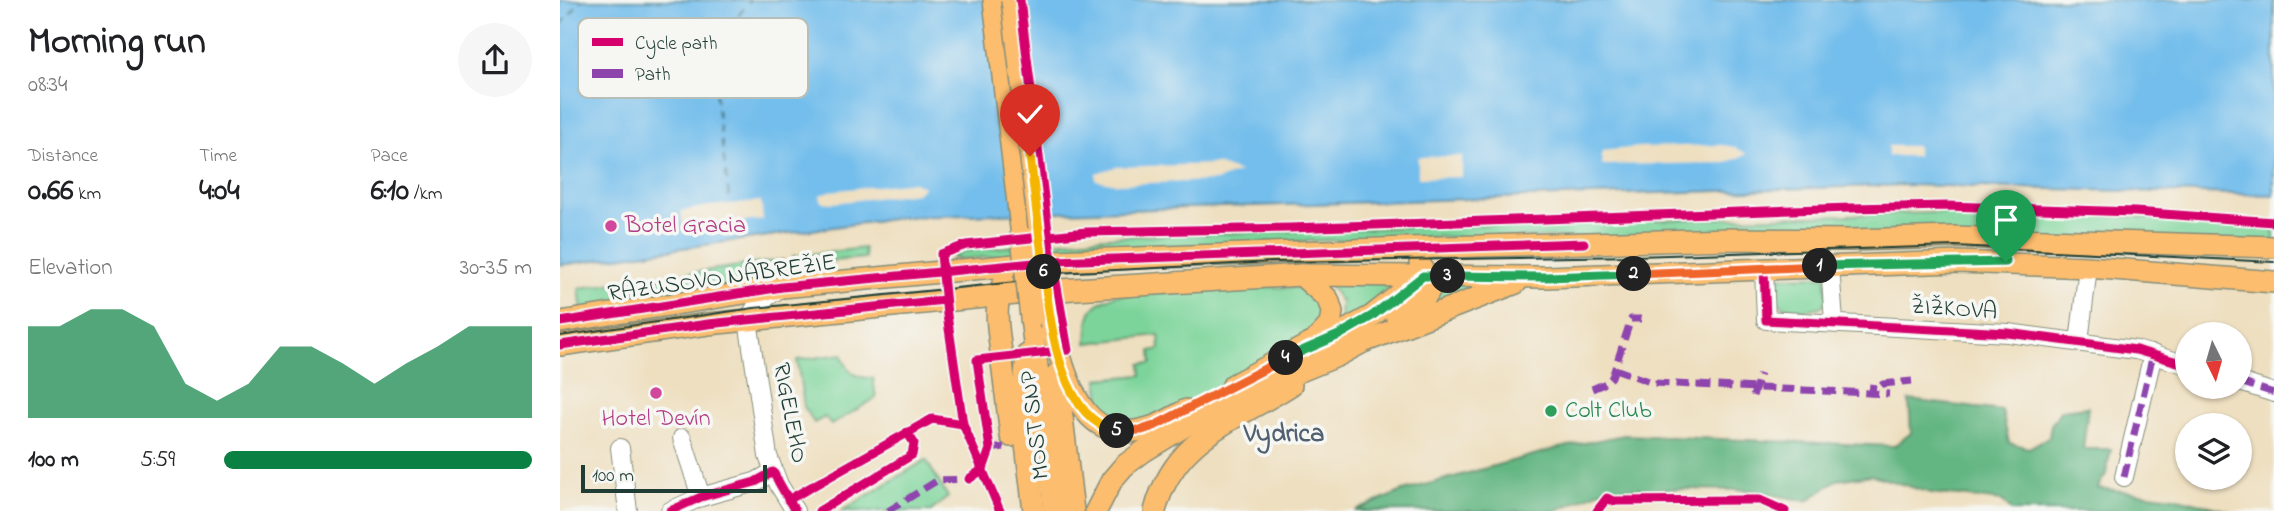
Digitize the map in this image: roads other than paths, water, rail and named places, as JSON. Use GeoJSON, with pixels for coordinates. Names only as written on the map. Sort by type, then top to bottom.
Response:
{"type":"FeatureCollection","features":[{"type":"Feature","properties":{"kind":"main road","name":"MOST SNP"},"geometry":{"type":"LineString","coordinates":[[994,0],[1041,322],[1073,511]]}},
{"type":"Feature","properties":{"kind":"main road","name":"MOST SNP"},"geometry":{"type":"LineString","coordinates":[[1012,0],[1055,511]]}},
{"type":"Feature","properties":{"kind":"main road"},"geometry":{"type":"LineString","coordinates":[[1054,261],[1729,239],[1954,237],[2274,247]]}},
{"type":"Feature","properties":{"kind":"main road"},"geometry":{"type":"LineString","coordinates":[[1287,357],[1339,335],[1372,316],[1461,247]]}},
{"type":"Feature","properties":{"kind":"main road"},"geometry":{"type":"LineString","coordinates":[[1363,342],[1424,299],[1429,291],[1419,260],[1407,248]]}},
{"type":"Feature","properties":{"kind":"main road"},"geometry":{"type":"LineString","coordinates":[[1068,289],[1301,275],[1546,277],[1958,262],[2088,267],[2274,282]]}},
{"type":"Feature","properties":{"kind":"main road","name":"RÁZUSOVO NÁBREŽIE"},"geometry":{"type":"LineString","coordinates":[[560,322],[782,287],[1015,267],[1004,283],[1008,294],[748,320],[560,345]]}},
{"type":"Feature","properties":{"kind":"main road"},"geometry":{"type":"LineString","coordinates":[[1041,322],[1083,410],[1109,429],[1135,430],[1161,423],[1287,357],[1325,332],[1332,312],[1328,299],[1301,275]]}},
{"type":"Feature","properties":{"kind":"main road"},"geometry":{"type":"LineString","coordinates":[[1155,511],[1167,478],[1180,458],[1212,430],[1266,401],[1363,342],[1503,286],[1546,277]]}},
{"type":"Feature","properties":{"kind":"main road"},"geometry":{"type":"LineString","coordinates":[[1008,294],[997,318],[1021,511]]}},
{"type":"Feature","properties":{"kind":"main road"},"geometry":{"type":"LineString","coordinates":[[954,299],[980,306],[997,318]]}},
{"type":"Feature","properties":{"kind":"main road"},"geometry":{"type":"LineString","coordinates":[[1034,511],[1022,396],[1041,322]]}},
{"type":"Feature","properties":{"kind":"main road"},"geometry":{"type":"LineString","coordinates":[[1096,511],[1112,480],[1124,466],[1144,451],[1185,426],[1261,387],[1337,356]]}},
{"type":"Feature","properties":{"kind":"street"},"geometry":{"type":"LineString","coordinates":[[1830,265],[1834,323]]}},
{"type":"Feature","properties":{"kind":"street"},"geometry":{"type":"LineString","coordinates":[[2079,342],[2088,267]]}},
{"type":"Feature","properties":{"kind":"street","name":"ŽIŽKOVA"},"geometry":{"type":"LineString","coordinates":[[1764,269],[1766,320],[2008,333],[2153,354],[2175,361]]}},
{"type":"Feature","properties":{"kind":"street"},"geometry":{"type":"LineString","coordinates":[[703,300],[720,302],[737,310],[748,320],[759,302],[782,287]]}},
{"type":"Feature","properties":{"kind":"street","name":"RIGELEHO"},"geometry":{"type":"LineString","coordinates":[[748,320],[764,439],[773,472],[795,511]]}},
{"type":"Feature","properties":{"kind":"street"},"geometry":{"type":"LineString","coordinates":[[2124,477],[2153,354]]}},
{"type":"Feature","properties":{"kind":"street"},"geometry":{"type":"LineString","coordinates":[[2252,386],[2274,393]]}},
{"type":"Feature","properties":{"kind":"street"},"geometry":{"type":"LineString","coordinates":[[682,438],[701,497]]}},
{"type":"Feature","properties":{"kind":"street"},"geometry":{"type":"LineString","coordinates":[[620,448],[628,511]]}},
{"type":"Feature","properties":{"kind":"street"},"geometry":{"type":"LineString","coordinates":[[670,511],[701,497],[755,482],[773,472]]}},
{"type":"Feature","properties":{"kind":"water"},"geometry":{"type":"Polygon","coordinates":[[[560,0],[2274,0],[2274,195],[1907,185],[906,217],[560,265],[560,0]]]}},
{"type":"Feature","properties":{"kind":"tram line"},"geometry":{"type":"LineString","coordinates":[[1057,273],[1272,262],[1636,256],[1955,246],[2274,262]]}},
{"type":"Feature","properties":{"kind":"tram line"},"geometry":{"type":"LineString","coordinates":[[560,336],[754,308],[1016,282]]}},
{"type":"Feature","properties":{"kind":"place","name":"Botel Gracia"},"geometry":{"type":"Point","coordinates":[611,226]}},
{"type":"Feature","properties":{"kind":"place","name":"Hotel Devín"},"geometry":{"type":"Point","coordinates":[656,393]}},
{"type":"Feature","properties":{"kind":"place","name":"Colt Club"},"geometry":{"type":"Point","coordinates":[1551,411]}},
{"type":"Feature","properties":{"kind":"district","name":"Vydrica"},"geometry":{"type":"Point","coordinates":[1284,435]}}]}
